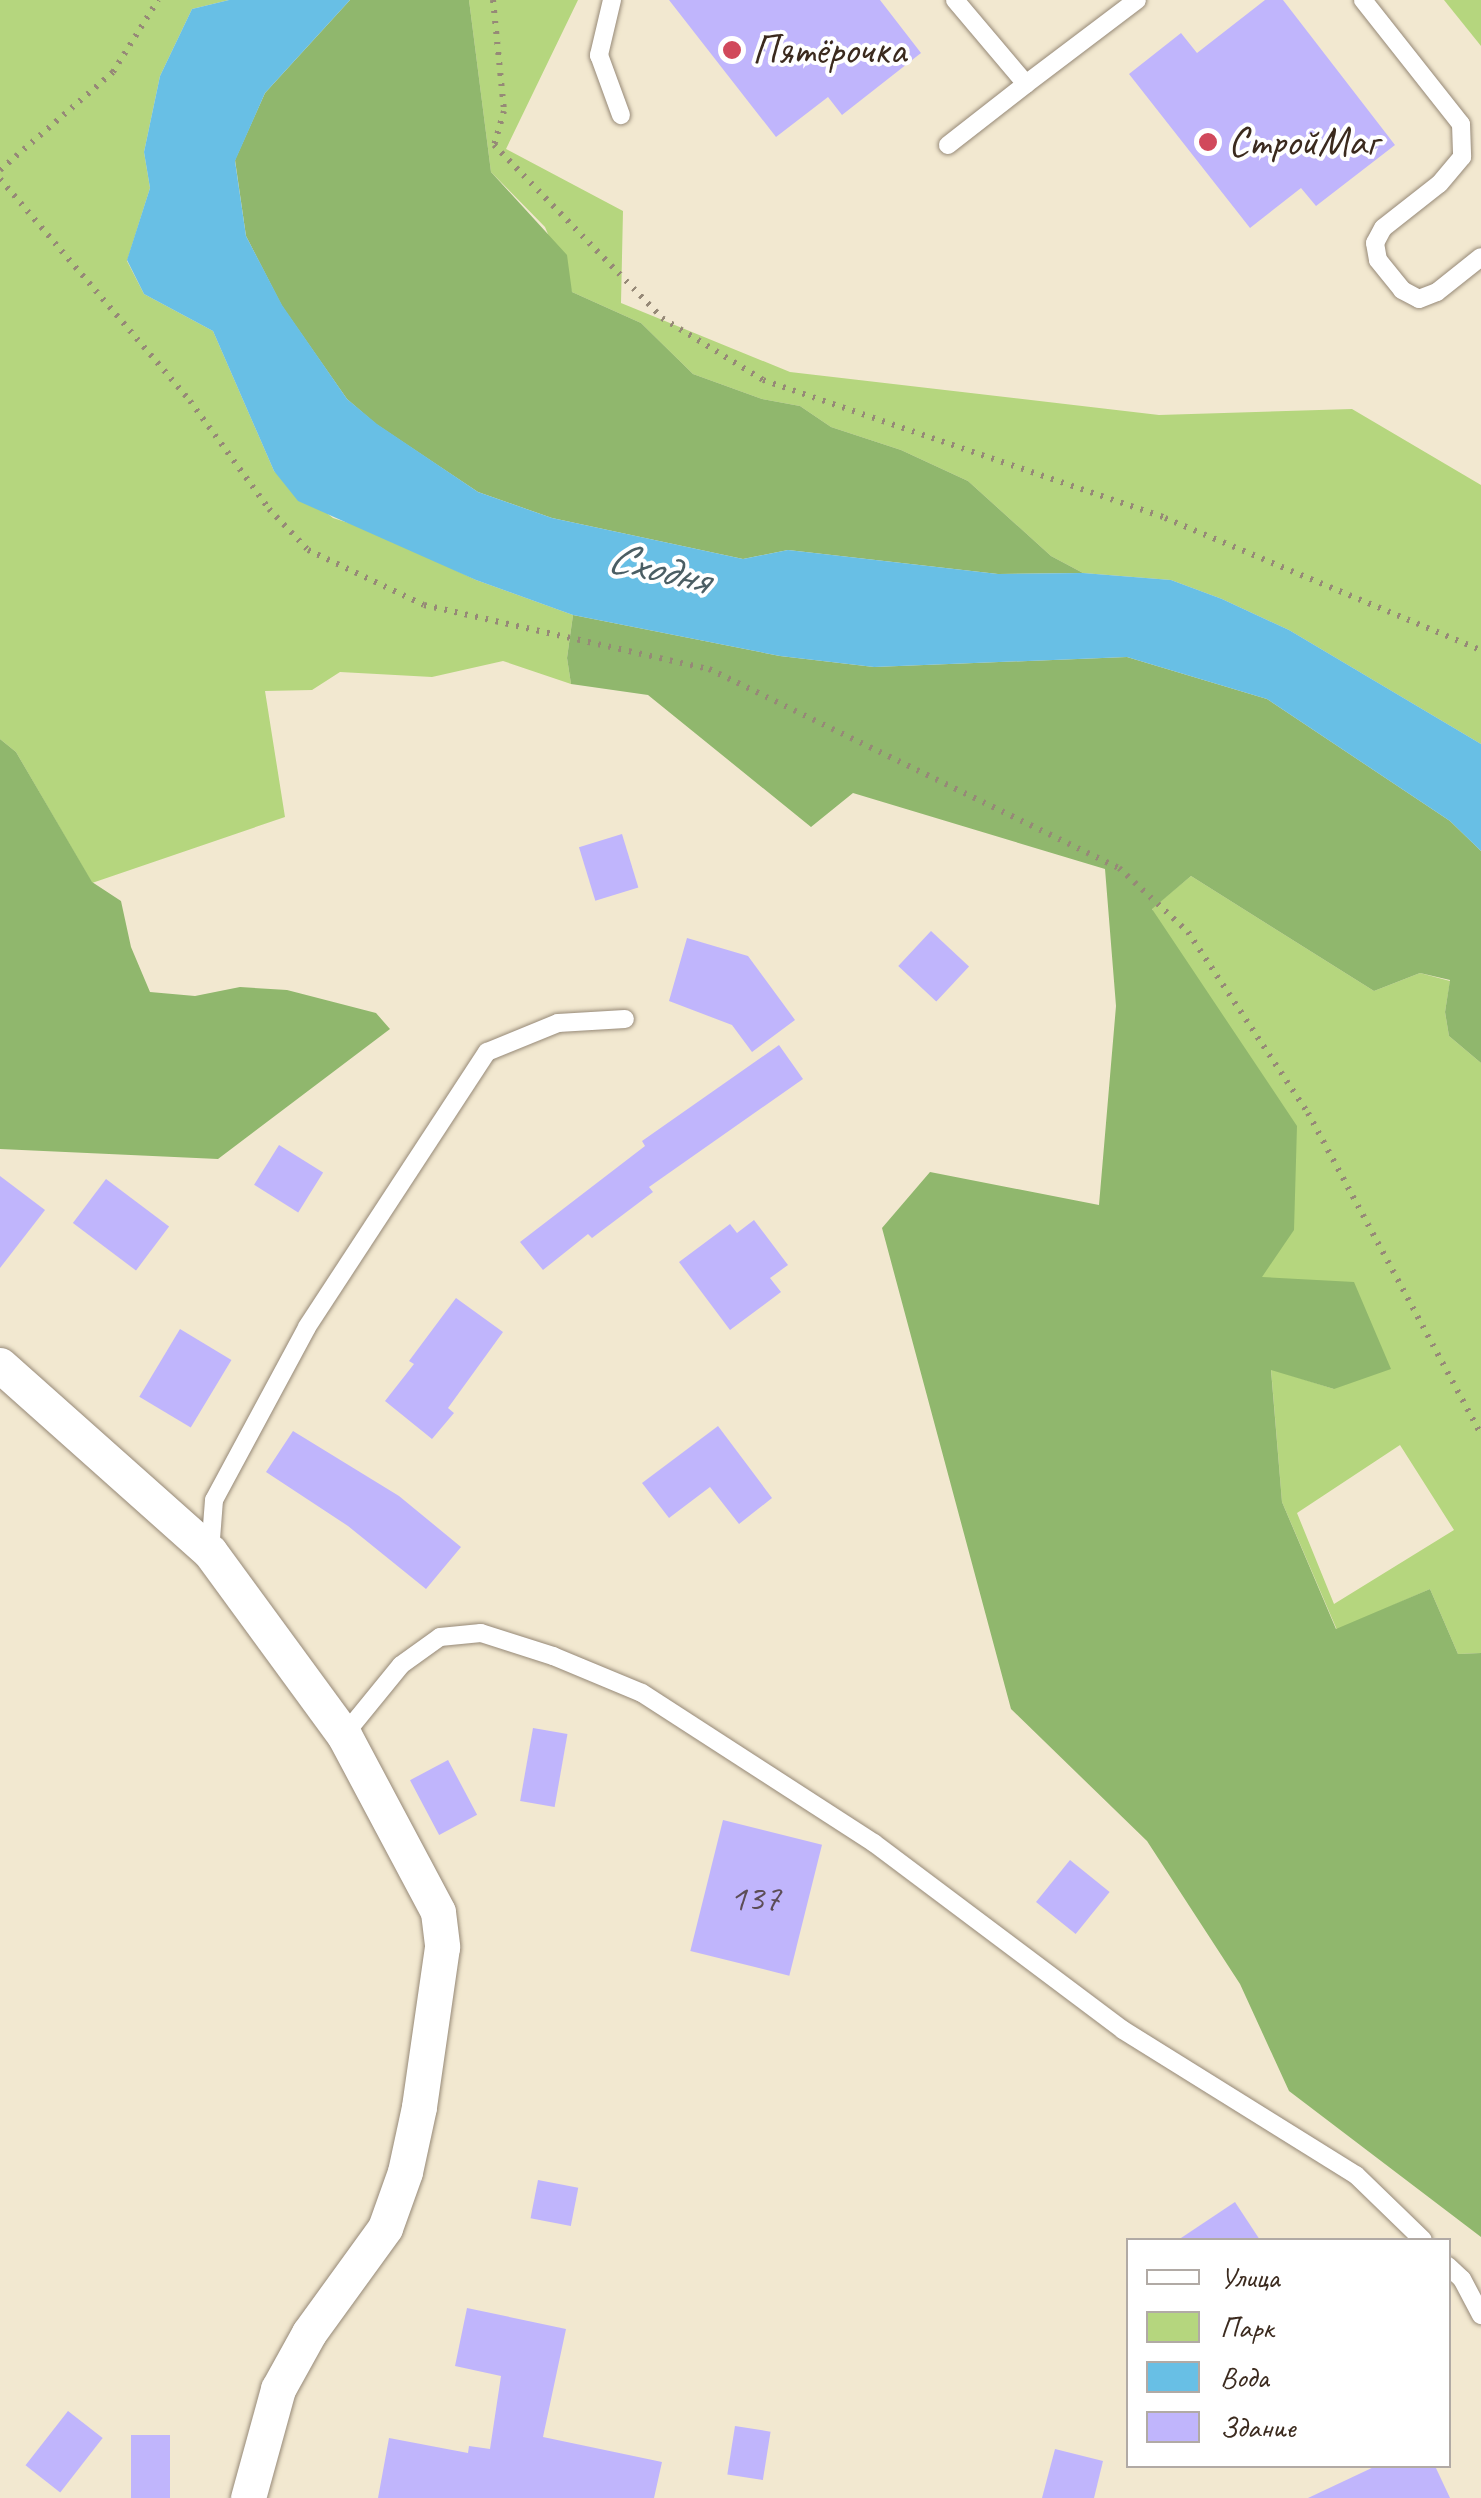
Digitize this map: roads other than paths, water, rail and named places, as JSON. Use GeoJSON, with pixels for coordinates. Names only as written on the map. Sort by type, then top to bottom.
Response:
{"type":"FeatureCollection","features":[{"type":"Feature","properties":{"kind":"street"},"geometry":{"type":"LineString","coordinates":[[0,1365],[210,1552],[344,1736],[438,1912],[442,1947],[419,2107],[405,2172],[384,2228],[309,2333],[278,2390],[248,2498]]}},
{"type":"Feature","properties":{"kind":"lane"},"geometry":{"type":"LineString","coordinates":[[612,0],[599,55],[622,115]]}},
{"type":"Feature","properties":{"kind":"lane"},"geometry":{"type":"LineString","coordinates":[[955,0],[1026,84]]}},
{"type":"Feature","properties":{"kind":"lane"},"geometry":{"type":"LineString","coordinates":[[948,145],[1136,0]]}},
{"type":"Feature","properties":{"kind":"lane"},"geometry":{"type":"LineString","coordinates":[[1362,0],[1461,124],[1462,156],[1439,184],[1384,228],[1375,244],[1378,260],[1402,290],[1419,299],[1436,292],[1481,257]]}},
{"type":"Feature","properties":{"kind":"lane"},"geometry":{"type":"LineString","coordinates":[[210,1552],[214,1500],[307,1326],[487,1052],[558,1023],[625,1019]]}},
{"type":"Feature","properties":{"kind":"lane"},"geometry":{"type":"LineString","coordinates":[[344,1736],[402,1666],[440,1638],[481,1633],[553,1656],[642,1694],[874,1843],[1122,2030],[1356,2175],[1421,2238]]}},
{"type":"Feature","properties":{"kind":"lane"},"geometry":{"type":"LineString","coordinates":[[1451,2269],[1462,2279],[1481,2315]]}},
{"type":"Feature","properties":{"kind":"water","name":"Сходня"},"geometry":{"type":"Polygon","coordinates":[[[229,0],[350,0],[265,93],[235,161],[246,236],[282,305],[347,399],[377,424],[478,492],[552,518],[743,559],[788,550],[998,574],[1083,573],[1171,580],[1222,599],[1289,630],[1481,744],[1481,851],[1450,821],[1267,699],[1127,657],[874,667],[780,656],[573,615],[476,580],[298,501],[274,471],[213,331],[144,294],[127,260],[150,188],[144,152],[160,76],[192,9],[229,0]]]}},
{"type":"Feature","properties":{"kind":"place","name":"Пятёрочка"},"geometry":{"type":"Point","coordinates":[732,50]}},
{"type":"Feature","properties":{"kind":"place","name":"СтройМаг"},"geometry":{"type":"Point","coordinates":[1208,142]}}]}
